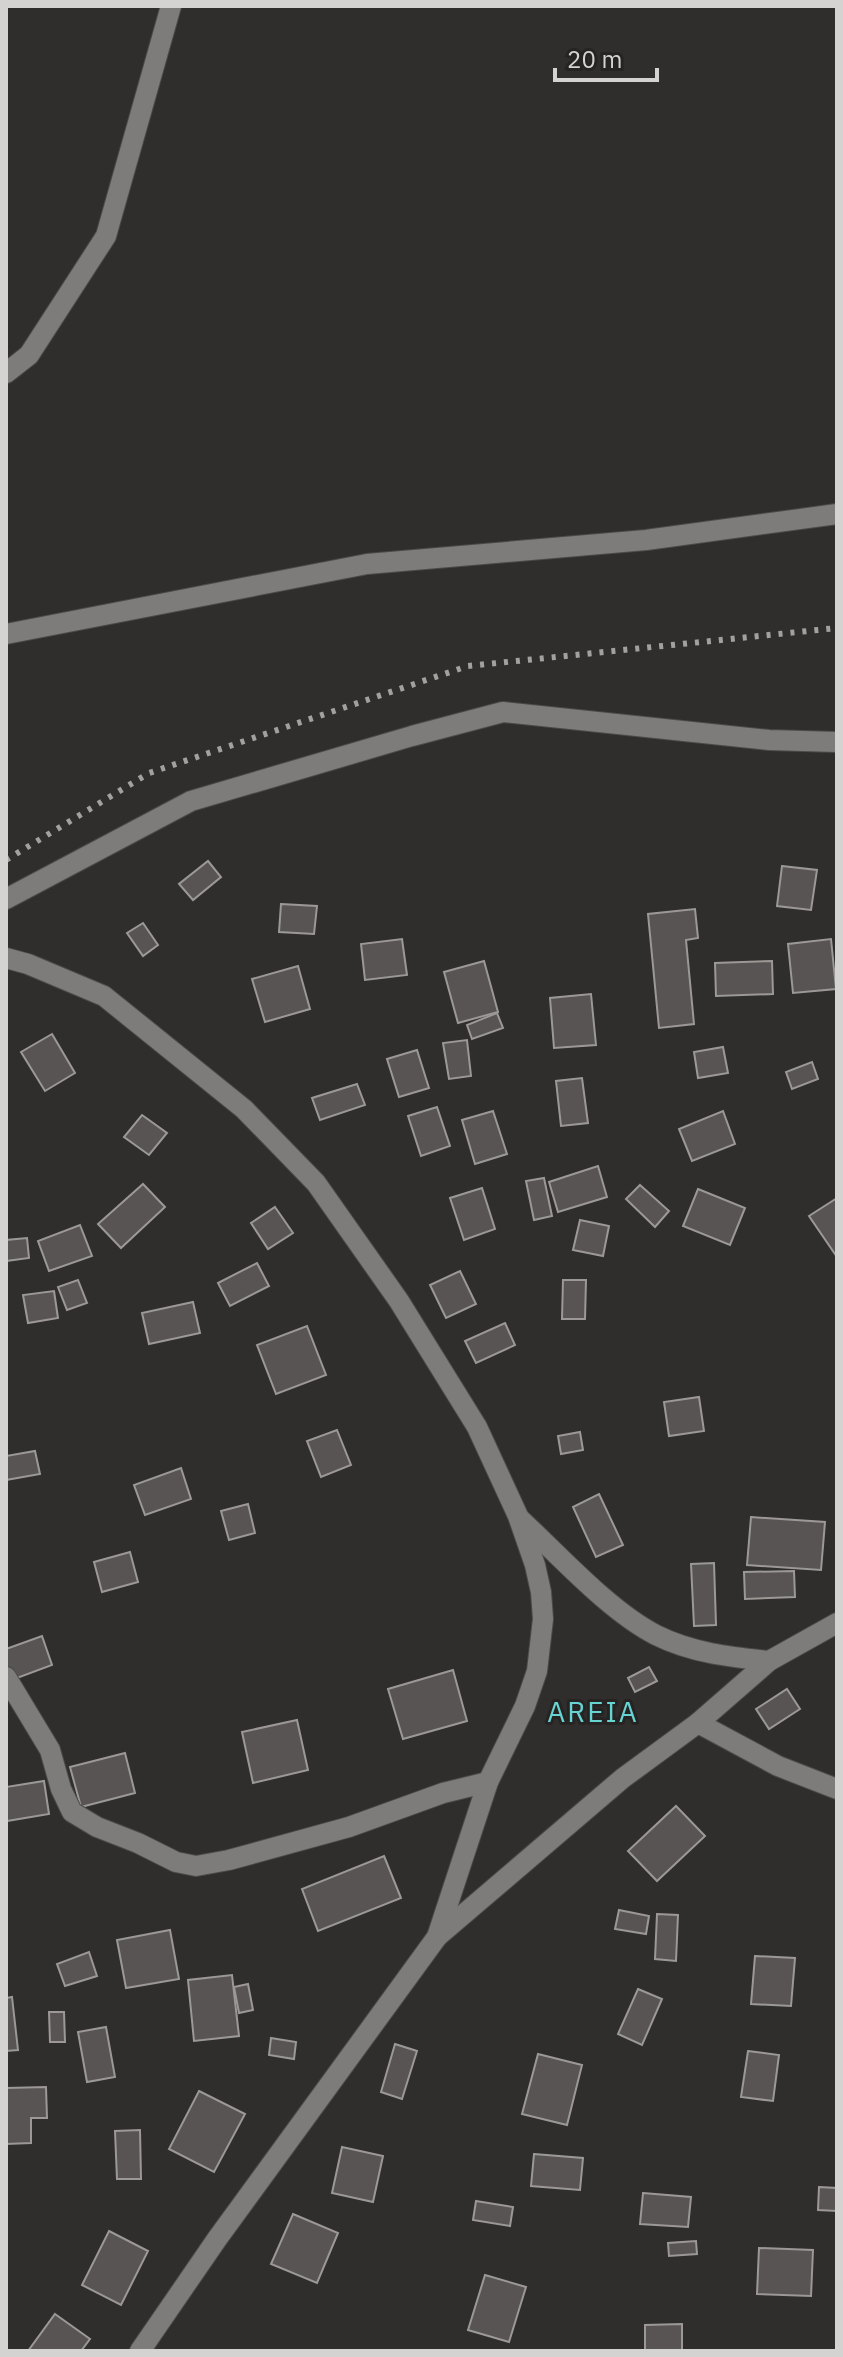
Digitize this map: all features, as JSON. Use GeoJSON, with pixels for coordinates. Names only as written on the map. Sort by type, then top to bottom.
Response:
{"type":"FeatureCollection","features":[{"type":"Feature","properties":{"kind":"street"},"geometry":{"type":"LineString","coordinates":[[6,373],[29,355],[106,236],[171,6]]}},
{"type":"Feature","properties":{"kind":"street"},"geometry":{"type":"LineString","coordinates":[[6,634],[367,564],[646,540],[837,514]]}},
{"type":"Feature","properties":{"kind":"street"},"geometry":{"type":"LineString","coordinates":[[6,899],[191,801],[503,712],[769,740],[837,742]]}},
{"type":"Feature","properties":{"kind":"street"},"geometry":{"type":"LineString","coordinates":[[6,958],[104,996],[244,1109],[316,1183],[399,1301],[477,1427],[518,1516],[541,1592],[543,1619],[537,1671],[525,1706],[488,1782],[437,1937]]}},
{"type":"Feature","properties":{"kind":"street"},"geometry":{"type":"LineString","coordinates":[[518,1516],[599,1592],[654,1634],[708,1653],[769,1661]]}},
{"type":"Feature","properties":{"kind":"street"},"geometry":{"type":"LineString","coordinates":[[140,2351],[217,2239],[437,1937],[623,1778],[698,1723],[769,1661],[837,1623]]}},
{"type":"Feature","properties":{"kind":"street"},"geometry":{"type":"LineString","coordinates":[[6,1677],[50,1750],[61,1789],[72,1812],[97,1827],[176,1862],[196,1866],[229,1860],[349,1827],[443,1793],[488,1782]]}},
{"type":"Feature","properties":{"kind":"street"},"geometry":{"type":"LineString","coordinates":[[698,1723],[778,1766],[837,1789]]}},
{"type":"Feature","properties":{"kind":"building"},"geometry":{"type":"Polygon","coordinates":[[[208,861],[221,877],[193,900],[179,884],[208,861]]]}},
{"type":"Feature","properties":{"kind":"building"},"geometry":{"type":"Polygon","coordinates":[[[782,866],[817,870],[811,910],[777,906],[782,866]]]}},
{"type":"Feature","properties":{"kind":"building"},"geometry":{"type":"Polygon","coordinates":[[[281,904],[317,906],[314,934],[279,932],[281,904]]]}},
{"type":"Feature","properties":{"kind":"building"},"geometry":{"type":"Polygon","coordinates":[[[695,909],[698,938],[686,940],[694,1024],[659,1028],[648,914],[695,909]]]}},
{"type":"Feature","properties":{"kind":"building"},"geometry":{"type":"Polygon","coordinates":[[[143,923],[158,945],[143,956],[127,933],[143,923]]]}},
{"type":"Feature","properties":{"kind":"building"},"geometry":{"type":"Polygon","coordinates":[[[402,939],[407,975],[365,980],[361,944],[402,939]]]}},
{"type":"Feature","properties":{"kind":"building"},"geometry":{"type":"Polygon","coordinates":[[[831,939],[836,989],[793,993],[788,944],[831,939]]]}},
{"type":"Feature","properties":{"kind":"building"},"geometry":{"type":"Polygon","coordinates":[[[484,961],[498,1012],[458,1023],[444,972],[484,961]]]}},
{"type":"Feature","properties":{"kind":"building"},"geometry":{"type":"Polygon","coordinates":[[[772,961],[773,994],[716,996],[715,963],[772,961]]]}},
{"type":"Feature","properties":{"kind":"building"},"geometry":{"type":"Polygon","coordinates":[[[298,966],[310,1009],[265,1022],[252,979],[298,966]]]}},
{"type":"Feature","properties":{"kind":"building"},"geometry":{"type":"Polygon","coordinates":[[[591,994],[596,1045],[554,1048],[550,998],[591,994]]]}},
{"type":"Feature","properties":{"kind":"building"},"geometry":{"type":"Polygon","coordinates":[[[497,1013],[503,1028],[472,1039],[467,1025],[497,1013]]]}},
{"type":"Feature","properties":{"kind":"building"},"geometry":{"type":"Polygon","coordinates":[[[52,1034],[75,1073],[45,1091],[21,1052],[52,1034]]]}},
{"type":"Feature","properties":{"kind":"building"},"geometry":{"type":"Polygon","coordinates":[[[467,1040],[471,1076],[449,1079],[443,1043],[467,1040]]]}},
{"type":"Feature","properties":{"kind":"building"},"geometry":{"type":"Polygon","coordinates":[[[723,1047],[728,1073],[698,1078],[694,1052],[723,1047]]]}},
{"type":"Feature","properties":{"kind":"building"},"geometry":{"type":"Polygon","coordinates":[[[417,1050],[429,1088],[399,1097],[387,1059],[417,1050]]]}},
{"type":"Feature","properties":{"kind":"building"},"geometry":{"type":"Polygon","coordinates":[[[812,1062],[818,1079],[792,1089],[786,1072],[812,1062]]]}},
{"type":"Feature","properties":{"kind":"building"},"geometry":{"type":"Polygon","coordinates":[[[582,1078],[588,1123],[561,1126],[556,1081],[582,1078]]]}},
{"type":"Feature","properties":{"kind":"building"},"geometry":{"type":"Polygon","coordinates":[[[357,1084],[365,1105],[320,1120],[312,1098],[357,1084]]]}},
{"type":"Feature","properties":{"kind":"building"},"geometry":{"type":"Polygon","coordinates":[[[437,1107],[450,1146],[421,1156],[408,1116],[437,1107]]]}},
{"type":"Feature","properties":{"kind":"building"},"geometry":{"type":"Polygon","coordinates":[[[493,1111],[507,1154],[475,1164],[462,1120],[493,1111]]]}},
{"type":"Feature","properties":{"kind":"building"},"geometry":{"type":"Polygon","coordinates":[[[723,1111],[735,1144],[692,1161],[679,1129],[723,1111]]]}},
{"type":"Feature","properties":{"kind":"building"},"geometry":{"type":"Polygon","coordinates":[[[142,1115],[167,1133],[149,1155],[124,1137],[142,1115]]]}},
{"type":"Feature","properties":{"kind":"building"},"geometry":{"type":"Polygon","coordinates":[[[598,1166],[607,1197],[558,1212],[549,1182],[598,1166]]]}},
{"type":"Feature","properties":{"kind":"building"},"geometry":{"type":"Polygon","coordinates":[[[544,1178],[552,1216],[534,1220],[526,1181],[544,1178]]]}},
{"type":"Feature","properties":{"kind":"building"},"geometry":{"type":"Polygon","coordinates":[[[143,1184],[165,1207],[121,1248],[98,1224],[143,1184]]]}},
{"type":"Feature","properties":{"kind":"building"},"geometry":{"type":"Polygon","coordinates":[[[640,1185],[669,1211],[655,1227],[626,1199],[640,1185]]]}},
{"type":"Feature","properties":{"kind":"building"},"geometry":{"type":"Polygon","coordinates":[[[482,1188],[495,1229],[464,1240],[450,1198],[482,1188]]]}},
{"type":"Feature","properties":{"kind":"building"},"geometry":{"type":"Polygon","coordinates":[[[698,1189],[745,1208],[730,1245],[683,1226],[698,1189]]]}},
{"type":"Feature","properties":{"kind":"building"},"geometry":{"type":"Polygon","coordinates":[[[837,1198],[837,1257],[809,1216],[837,1198]]]}},
{"type":"Feature","properties":{"kind":"building"},"geometry":{"type":"Polygon","coordinates":[[[275,1207],[293,1233],[268,1249],[251,1223],[275,1207]]]}},
{"type":"Feature","properties":{"kind":"building"},"geometry":{"type":"Polygon","coordinates":[[[580,1220],[609,1226],[603,1256],[573,1250],[580,1220]]]}},
{"type":"Feature","properties":{"kind":"building"},"geometry":{"type":"Polygon","coordinates":[[[80,1225],[92,1256],[49,1271],[38,1241],[80,1225]]]}},
{"type":"Feature","properties":{"kind":"building"},"geometry":{"type":"Polygon","coordinates":[[[27,1238],[29,1258],[6,1261],[6,1240],[27,1238]]]}},
{"type":"Feature","properties":{"kind":"building"},"geometry":{"type":"Polygon","coordinates":[[[257,1263],[269,1286],[230,1306],[218,1283],[257,1263]]]}},
{"type":"Feature","properties":{"kind":"building"},"geometry":{"type":"Polygon","coordinates":[[[460,1271],[476,1304],[446,1318],[430,1285],[460,1271]]]}},
{"type":"Feature","properties":{"kind":"building"},"geometry":{"type":"Polygon","coordinates":[[[78,1280],[87,1303],[67,1310],[58,1287],[78,1280]]]}},
{"type":"Feature","properties":{"kind":"building"},"geometry":{"type":"Polygon","coordinates":[[[563,1280],[586,1280],[585,1319],[562,1319],[563,1280]]]}},
{"type":"Feature","properties":{"kind":"building"},"geometry":{"type":"Polygon","coordinates":[[[54,1291],[58,1318],[28,1323],[23,1295],[54,1291]]]}},
{"type":"Feature","properties":{"kind":"building"},"geometry":{"type":"Polygon","coordinates":[[[193,1302],[200,1333],[149,1344],[142,1313],[193,1302]]]}},
{"type":"Feature","properties":{"kind":"building"},"geometry":{"type":"Polygon","coordinates":[[[505,1323],[515,1345],[476,1363],[465,1341],[505,1323]]]}},
{"type":"Feature","properties":{"kind":"building"},"geometry":{"type":"Polygon","coordinates":[[[307,1326],[326,1375],[276,1394],[257,1345],[307,1326]]]}},
{"type":"Feature","properties":{"kind":"building"},"geometry":{"type":"Polygon","coordinates":[[[699,1397],[704,1431],[669,1436],[664,1402],[699,1397]]]}},
{"type":"Feature","properties":{"kind":"building"},"geometry":{"type":"Polygon","coordinates":[[[337,1430],[351,1465],[321,1477],[307,1441],[337,1430]]]}},
{"type":"Feature","properties":{"kind":"building"},"geometry":{"type":"Polygon","coordinates":[[[580,1432],[583,1450],[561,1454],[558,1436],[580,1432]]]}},
{"type":"Feature","properties":{"kind":"building"},"geometry":{"type":"Polygon","coordinates":[[[35,1451],[40,1474],[6,1480],[6,1456],[35,1451]]]}},
{"type":"Feature","properties":{"kind":"building"},"geometry":{"type":"Polygon","coordinates":[[[181,1468],[191,1499],[145,1515],[134,1485],[181,1468]]]}},
{"type":"Feature","properties":{"kind":"building"},"geometry":{"type":"Polygon","coordinates":[[[599,1494],[623,1545],[596,1557],[573,1507],[599,1494]]]}},
{"type":"Feature","properties":{"kind":"building"},"geometry":{"type":"Polygon","coordinates":[[[248,1504],[255,1533],[229,1540],[221,1511],[248,1504]]]}},
{"type":"Feature","properties":{"kind":"building"},"geometry":{"type":"Polygon","coordinates":[[[751,1517],[825,1522],[821,1570],[747,1565],[751,1517]]]}},
{"type":"Feature","properties":{"kind":"building"},"geometry":{"type":"Polygon","coordinates":[[[130,1552],[138,1582],[102,1592],[94,1562],[130,1552]]]}},
{"type":"Feature","properties":{"kind":"building"},"geometry":{"type":"Polygon","coordinates":[[[714,1563],[716,1625],[694,1626],[691,1564],[714,1563]]]}},
{"type":"Feature","properties":{"kind":"building"},"geometry":{"type":"Polygon","coordinates":[[[794,1571],[795,1597],[745,1599],[744,1572],[794,1571]]]}},
{"type":"Feature","properties":{"kind":"building"},"geometry":{"type":"Polygon","coordinates":[[[42,1636],[52,1665],[9,1681],[6,1649],[42,1636]]]}},
{"type":"Feature","properties":{"kind":"building"},"geometry":{"type":"Polygon","coordinates":[[[649,1667],[657,1681],[635,1692],[628,1678],[649,1667]]]}},
{"type":"Feature","properties":{"kind":"building"},"geometry":{"type":"Polygon","coordinates":[[[453,1670],[467,1721],[403,1739],[388,1689],[453,1670]]]}},
{"type":"Feature","properties":{"kind":"building"},"geometry":{"type":"Polygon","coordinates":[[[787,1689],[800,1709],[769,1729],[756,1709],[787,1689]]]}},
{"type":"Feature","properties":{"kind":"building"},"geometry":{"type":"Polygon","coordinates":[[[297,1720],[308,1770],[253,1783],[242,1732],[297,1720]]]}},
{"type":"Feature","properties":{"kind":"building"},"geometry":{"type":"Polygon","coordinates":[[[125,1753],[135,1793],[81,1807],[70,1767],[125,1753]]]}},
{"type":"Feature","properties":{"kind":"building"},"geometry":{"type":"Polygon","coordinates":[[[44,1781],[49,1814],[7,1821],[6,1787],[44,1781]]]}},
{"type":"Feature","properties":{"kind":"building"},"geometry":{"type":"Polygon","coordinates":[[[676,1806],[705,1836],[657,1881],[628,1851],[676,1806]]]}},
{"type":"Feature","properties":{"kind":"building"},"geometry":{"type":"Polygon","coordinates":[[[384,1856],[401,1898],[318,1931],[302,1889],[384,1856]]]}},
{"type":"Feature","properties":{"kind":"building"},"geometry":{"type":"Polygon","coordinates":[[[619,1910],[649,1916],[646,1934],[615,1929],[619,1910]]]}},
{"type":"Feature","properties":{"kind":"building"},"geometry":{"type":"Polygon","coordinates":[[[657,1914],[678,1915],[676,1961],[655,1959],[657,1914]]]}},
{"type":"Feature","properties":{"kind":"building"},"geometry":{"type":"Polygon","coordinates":[[[170,1930],[179,1979],[126,1988],[117,1940],[170,1930]]]}},
{"type":"Feature","properties":{"kind":"building"},"geometry":{"type":"Polygon","coordinates":[[[89,1952],[97,1976],[65,1986],[57,1964],[89,1952]]]}},
{"type":"Feature","properties":{"kind":"building"},"geometry":{"type":"Polygon","coordinates":[[[755,1956],[795,1958],[791,2006],[751,2004],[755,1956]]]}},
{"type":"Feature","properties":{"kind":"building"},"geometry":{"type":"Polygon","coordinates":[[[232,1975],[239,2036],[194,2041],[188,1980],[232,1975]]]}},
{"type":"Feature","properties":{"kind":"building"},"geometry":{"type":"Polygon","coordinates":[[[248,1984],[253,2010],[239,2013],[234,1987],[248,1984]]]}},
{"type":"Feature","properties":{"kind":"building"},"geometry":{"type":"Polygon","coordinates":[[[638,1989],[662,1999],[642,2045],[618,2034],[638,1989]]]}},
{"type":"Feature","properties":{"kind":"building"},"geometry":{"type":"Polygon","coordinates":[[[12,1997],[18,2050],[6,2051],[6,1998],[12,1997]]]}},
{"type":"Feature","properties":{"kind":"building"},"geometry":{"type":"Polygon","coordinates":[[[49,2012],[64,2012],[65,2042],[50,2042],[49,2012]]]}},
{"type":"Feature","properties":{"kind":"building"},"geometry":{"type":"Polygon","coordinates":[[[106,2027],[115,2077],[87,2082],[78,2032],[106,2027]]]}},
{"type":"Feature","properties":{"kind":"building"},"geometry":{"type":"Polygon","coordinates":[[[271,2038],[296,2042],[294,2059],[269,2055],[271,2038]]]}},
{"type":"Feature","properties":{"kind":"building"},"geometry":{"type":"Polygon","coordinates":[[[395,2044],[417,2051],[402,2099],[381,2092],[395,2044]]]}},
{"type":"Feature","properties":{"kind":"building"},"geometry":{"type":"Polygon","coordinates":[[[748,2051],[779,2055],[773,2101],[741,2097],[748,2051]]]}},
{"type":"Feature","properties":{"kind":"building"},"geometry":{"type":"Polygon","coordinates":[[[538,2054],[582,2065],[567,2125],[522,2114],[538,2054]]]}},
{"type":"Feature","properties":{"kind":"building"},"geometry":{"type":"Polygon","coordinates":[[[46,2087],[47,2118],[31,2118],[31,2143],[6,2144],[6,2088],[46,2087]]]}},
{"type":"Feature","properties":{"kind":"building"},"geometry":{"type":"Polygon","coordinates":[[[199,2091],[245,2114],[214,2172],[169,2149],[199,2091]]]}},
{"type":"Feature","properties":{"kind":"building"},"geometry":{"type":"Polygon","coordinates":[[[140,2130],[141,2179],[117,2179],[115,2131],[140,2130]]]}},
{"type":"Feature","properties":{"kind":"building"},"geometry":{"type":"Polygon","coordinates":[[[342,2147],[383,2156],[373,2202],[332,2193],[342,2147]]]}},
{"type":"Feature","properties":{"kind":"building"},"geometry":{"type":"Polygon","coordinates":[[[534,2154],[583,2158],[580,2190],[531,2186],[534,2154]]]}},
{"type":"Feature","properties":{"kind":"building"},"geometry":{"type":"Polygon","coordinates":[[[819,2187],[837,2188],[837,2211],[818,2210],[819,2187]]]}},
{"type":"Feature","properties":{"kind":"building"},"geometry":{"type":"Polygon","coordinates":[[[643,2193],[691,2197],[688,2227],[640,2224],[643,2193]]]}},
{"type":"Feature","properties":{"kind":"building"},"geometry":{"type":"Polygon","coordinates":[[[476,2201],[513,2207],[510,2226],[473,2220],[476,2201]]]}},
{"type":"Feature","properties":{"kind":"building"},"geometry":{"type":"Polygon","coordinates":[[[293,2214],[338,2233],[317,2283],[271,2264],[293,2214]]]}},
{"type":"Feature","properties":{"kind":"building"},"geometry":{"type":"Polygon","coordinates":[[[109,2231],[148,2251],[121,2305],[82,2285],[109,2231]]]}},
{"type":"Feature","properties":{"kind":"building"},"geometry":{"type":"Polygon","coordinates":[[[696,2241],[697,2254],[669,2256],[668,2243],[696,2241]]]}},
{"type":"Feature","properties":{"kind":"building"},"geometry":{"type":"Polygon","coordinates":[[[759,2248],[813,2250],[811,2296],[757,2294],[759,2248]]]}},
{"type":"Feature","properties":{"kind":"building"},"geometry":{"type":"Polygon","coordinates":[[[485,2275],[526,2287],[509,2342],[468,2330],[485,2275]]]}},
{"type":"Feature","properties":{"kind":"building"},"geometry":{"type":"Polygon","coordinates":[[[55,2314],[90,2339],[81,2351],[28,2351],[55,2314]]]}},
{"type":"Feature","properties":{"kind":"building"},"geometry":{"type":"Polygon","coordinates":[[[682,2324],[682,2351],[645,2351],[645,2325],[682,2324]]]}},
{"type":"Feature","properties":{"kind":"railway"},"geometry":{"type":"LineString","coordinates":[[6,860],[149,773],[468,666],[837,628]]}},
{"type":"Feature","properties":{"kind":"district","name":"AREIA"},"geometry":{"type":"Point","coordinates":[593,1711]}}]}
